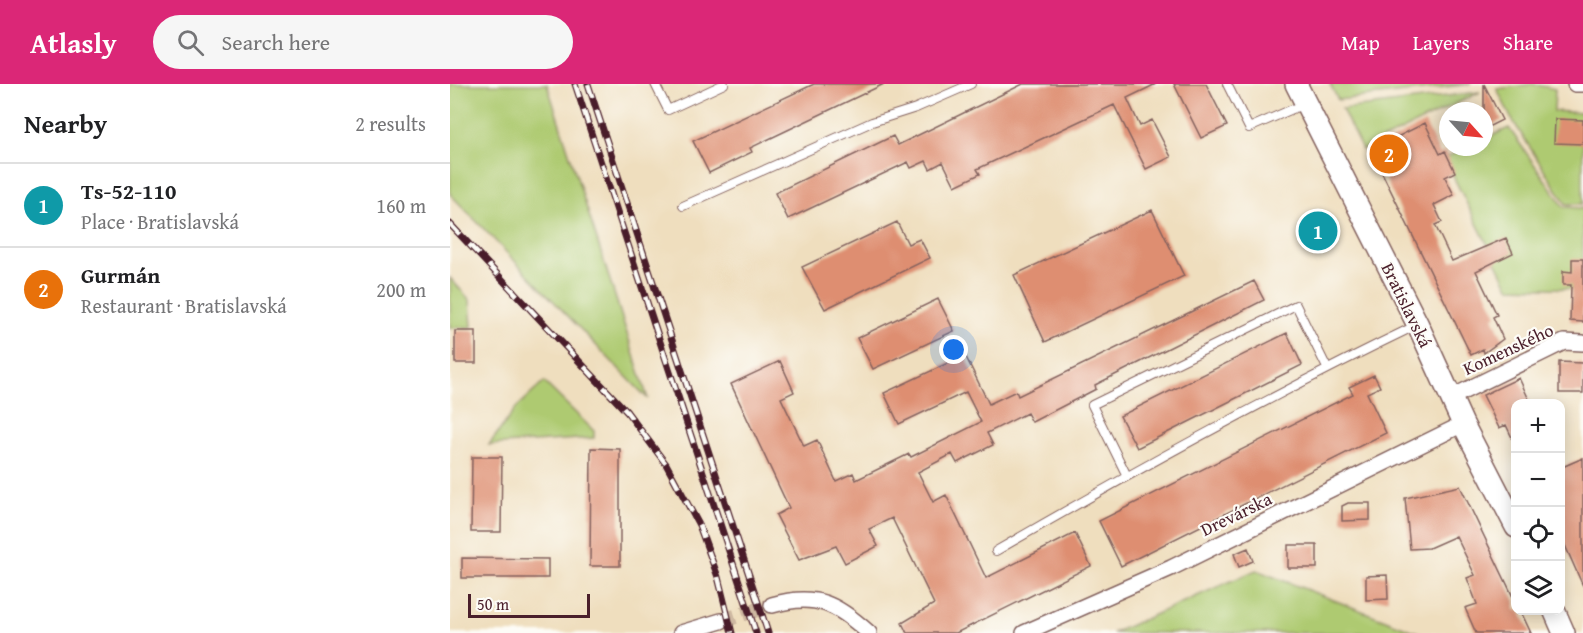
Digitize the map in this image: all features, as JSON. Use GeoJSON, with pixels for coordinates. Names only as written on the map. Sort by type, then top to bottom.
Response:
{"type":"FeatureCollection","features":[{"type":"Feature","properties":{"kind":"main road","name":"Bratislavská"},"geometry":{"type":"LineString","coordinates":[[1296,84],[1418,325],[1450,398],[1511,519]]}},
{"type":"Feature","properties":{"kind":"main road"},"geometry":{"type":"LineString","coordinates":[[1556,615],[1563,633]]}},
{"type":"Feature","properties":{"kind":"street"},"geometry":{"type":"LineString","coordinates":[[1575,84],[1583,84]]}},
{"type":"Feature","properties":{"kind":"street","name":"Komenského"},"geometry":{"type":"LineString","coordinates":[[1450,398],[1564,342],[1583,343]]}},
{"type":"Feature","properties":{"kind":"street","name":"Drevárska"},"geometry":{"type":"LineString","coordinates":[[1024,633],[1171,568],[1463,424]]}},
{"type":"Feature","properties":{"kind":"street"},"geometry":{"type":"LineString","coordinates":[[772,605],[789,600],[812,600],[833,605],[869,633]]}},
{"type":"Feature","properties":{"kind":"street"},"geometry":{"type":"LineString","coordinates":[[681,633],[721,621]]}},
{"type":"Feature","properties":{"kind":"lane"},"geometry":{"type":"LineString","coordinates":[[655,84],[668,110],[724,84]]}},
{"type":"Feature","properties":{"kind":"lane"},"geometry":{"type":"LineString","coordinates":[[682,206],[872,122],[916,108],[971,84]]}},
{"type":"Feature","properties":{"kind":"lane"},"geometry":{"type":"LineString","coordinates":[[1227,84],[1249,128],[1306,104]]}},
{"type":"Feature","properties":{"kind":"lane"},"geometry":{"type":"LineString","coordinates":[[1127,476],[1092,405],[1296,305],[1327,368]]}},
{"type":"Feature","properties":{"kind":"lane"},"geometry":{"type":"LineString","coordinates":[[996,551],[1127,476],[1327,368],[1418,325]]}},
{"type":"Feature","properties":{"kind":"green space"},"geometry":{"type":"Polygon","coordinates":[[[450,84],[547,84],[648,399],[450,194],[450,84]]]}},
{"type":"Feature","properties":{"kind":"green space"},"geometry":{"type":"Polygon","coordinates":[[[1330,84],[1471,84],[1338,100],[1330,84]]]}},
{"type":"Feature","properties":{"kind":"green space"},"geometry":{"type":"Polygon","coordinates":[[[1533,84],[1555,89],[1554,111],[1583,113],[1583,204],[1566,204],[1511,118],[1497,89],[1533,84]]]}},
{"type":"Feature","properties":{"kind":"green space"},"geometry":{"type":"Polygon","coordinates":[[[1480,92],[1460,102],[1439,102],[1439,112],[1362,150],[1342,109],[1480,92]]]}},
{"type":"Feature","properties":{"kind":"green space"},"geometry":{"type":"Polygon","coordinates":[[[1509,128],[1564,207],[1583,208],[1583,289],[1509,287],[1444,158],[1448,156],[1493,156],[1493,135],[1509,128]]]}},
{"type":"Feature","properties":{"kind":"green space"},"geometry":{"type":"Polygon","coordinates":[[[450,278],[470,300],[472,327],[450,328],[450,278]]]}},
{"type":"Feature","properties":{"kind":"green space"},"geometry":{"type":"Polygon","coordinates":[[[544,382],[594,431],[594,438],[489,445],[516,408],[544,382]]]}},
{"type":"Feature","properties":{"kind":"green space"},"geometry":{"type":"Polygon","coordinates":[[[1256,570],[1419,633],[1113,633],[1256,570]]]}},
{"type":"Feature","properties":{"kind":"building"},"geometry":{"type":"Polygon","coordinates":[[[814,84],[884,84],[750,148],[752,152],[709,173],[693,141],[814,84]]]}},
{"type":"Feature","properties":{"kind":"building"},"geometry":{"type":"Polygon","coordinates":[[[1023,84],[1156,84],[1127,98],[1140,126],[1152,120],[1171,157],[1146,169],[1114,105],[977,169],[980,174],[955,186],[943,162],[930,169],[926,161],[911,168],[908,162],[788,219],[775,193],[893,136],[898,145],[1023,84]]]}},
{"type":"Feature","properties":{"kind":"building"},"geometry":{"type":"Polygon","coordinates":[[[1174,84],[1206,84],[1227,126],[1201,138],[1174,84]]]}},
{"type":"Feature","properties":{"kind":"building"},"geometry":{"type":"Polygon","coordinates":[[[1484,84],[1493,102],[1484,102],[1484,84]]]}},
{"type":"Feature","properties":{"kind":"building"},"geometry":{"type":"Polygon","coordinates":[[[1493,102],[1502,120],[1493,124],[1493,102]]]}},
{"type":"Feature","properties":{"kind":"building"},"geometry":{"type":"Polygon","coordinates":[[[1555,119],[1583,120],[1583,144],[1554,143],[1555,119]]]}},
{"type":"Feature","properties":{"kind":"building"},"geometry":{"type":"Polygon","coordinates":[[[1425,123],[1439,156],[1447,156],[1455,172],[1445,177],[1454,195],[1434,205],[1442,222],[1435,225],[1452,261],[1506,238],[1513,253],[1476,271],[1497,315],[1493,317],[1503,339],[1484,353],[1483,349],[1471,355],[1371,150],[1425,123]]]}},
{"type":"Feature","properties":{"kind":"building"},"geometry":{"type":"Polygon","coordinates":[[[1152,210],[1184,276],[1045,342],[1014,275],[1152,210]]]}},
{"type":"Feature","properties":{"kind":"building"},"geometry":{"type":"Polygon","coordinates":[[[897,222],[908,244],[920,239],[930,258],[825,309],[802,267],[897,222]]]}},
{"type":"Feature","properties":{"kind":"building"},"geometry":{"type":"Polygon","coordinates":[[[1572,259],[1583,259],[1583,322],[1570,321],[1571,285],[1563,285],[1563,271],[1572,272],[1572,259]]]}},
{"type":"Feature","properties":{"kind":"building"},"geometry":{"type":"Polygon","coordinates":[[[1254,281],[1264,300],[1095,385],[1096,389],[1032,422],[1027,413],[987,433],[993,445],[957,463],[952,454],[918,472],[933,502],[946,495],[986,578],[1075,533],[1091,566],[956,633],[907,633],[902,623],[934,604],[892,518],[869,529],[878,546],[845,563],[836,546],[799,560],[776,515],[789,508],[731,384],[780,361],[794,392],[781,398],[804,446],[817,440],[836,481],[853,473],[856,480],[909,454],[911,457],[981,422],[966,392],[899,424],[884,393],[965,355],[989,404],[1016,391],[1018,396],[1254,281]]]}},
{"type":"Feature","properties":{"kind":"building"},"geometry":{"type":"Polygon","coordinates":[[[938,299],[954,331],[873,369],[857,338],[938,299]]]}},
{"type":"Feature","properties":{"kind":"building"},"geometry":{"type":"Polygon","coordinates":[[[455,331],[476,331],[476,363],[455,363],[455,331]]]}},
{"type":"Feature","properties":{"kind":"building"},"geometry":{"type":"Polygon","coordinates":[[[1287,333],[1302,365],[1137,448],[1120,416],[1287,333]]]}},
{"type":"Feature","properties":{"kind":"building"},"geometry":{"type":"Polygon","coordinates":[[[1559,362],[1583,363],[1583,393],[1559,393],[1559,362]]]}},
{"type":"Feature","properties":{"kind":"building"},"geometry":{"type":"Polygon","coordinates":[[[1374,375],[1380,387],[1367,393],[1386,433],[1121,566],[1099,521],[1353,394],[1349,387],[1374,375]]]}},
{"type":"Feature","properties":{"kind":"building"},"geometry":{"type":"Polygon","coordinates":[[[1519,378],[1529,399],[1511,399],[1511,436],[1506,425],[1499,428],[1483,395],[1519,378]]]}},
{"type":"Feature","properties":{"kind":"building"},"geometry":{"type":"Polygon","coordinates":[[[591,448],[620,449],[620,566],[590,566],[591,448]]]}},
{"type":"Feature","properties":{"kind":"building"},"geometry":{"type":"Polygon","coordinates":[[[472,457],[502,457],[501,532],[471,532],[472,457]]]}},
{"type":"Feature","properties":{"kind":"building"},"geometry":{"type":"Polygon","coordinates":[[[1583,458],[1583,586],[1565,545],[1565,466],[1583,458]]]}},
{"type":"Feature","properties":{"kind":"building"},"geometry":{"type":"Polygon","coordinates":[[[1460,486],[1511,593],[1511,615],[1522,615],[1531,633],[1476,633],[1465,608],[1477,604],[1467,578],[1475,575],[1456,536],[1429,548],[1410,549],[1405,498],[1460,486]]]}},
{"type":"Feature","properties":{"kind":"building"},"geometry":{"type":"Polygon","coordinates":[[[1348,503],[1370,503],[1370,520],[1342,521],[1342,506],[1348,503]]]}},
{"type":"Feature","properties":{"kind":"building"},"geometry":{"type":"Polygon","coordinates":[[[1288,545],[1317,545],[1317,568],[1288,568],[1288,545]]]}},
{"type":"Feature","properties":{"kind":"building"},"geometry":{"type":"Polygon","coordinates":[[[1248,548],[1253,561],[1239,567],[1234,554],[1248,548]]]}},
{"type":"Feature","properties":{"kind":"building"},"geometry":{"type":"Polygon","coordinates":[[[462,558],[548,559],[548,578],[462,578],[462,558]]]}},
{"type":"Feature","properties":{"kind":"building"},"geometry":{"type":"Polygon","coordinates":[[[1387,575],[1388,599],[1366,600],[1366,576],[1387,575]]]}},
{"type":"Feature","properties":{"kind":"tunnel"},"geometry":{"type":"LineString","coordinates":[[721,621],[772,605]]}},
{"type":"Feature","properties":{"kind":"railway"},"geometry":{"type":"LineString","coordinates":[[575,84],[756,633]]}},
{"type":"Feature","properties":{"kind":"railway"},"geometry":{"type":"LineString","coordinates":[[588,84],[768,633]]}},
{"type":"Feature","properties":{"kind":"railway"},"geometry":{"type":"LineString","coordinates":[[450,224],[627,412],[666,464],[699,525],[718,577],[732,633]]}},
{"type":"Feature","properties":{"kind":"place","name":"Gurmán"},"geometry":{"type":"Point","coordinates":[1389,154]}},
{"type":"Feature","properties":{"kind":"place","name":"Ts-52-110"},"geometry":{"type":"Point","coordinates":[1318,231]}}]}
